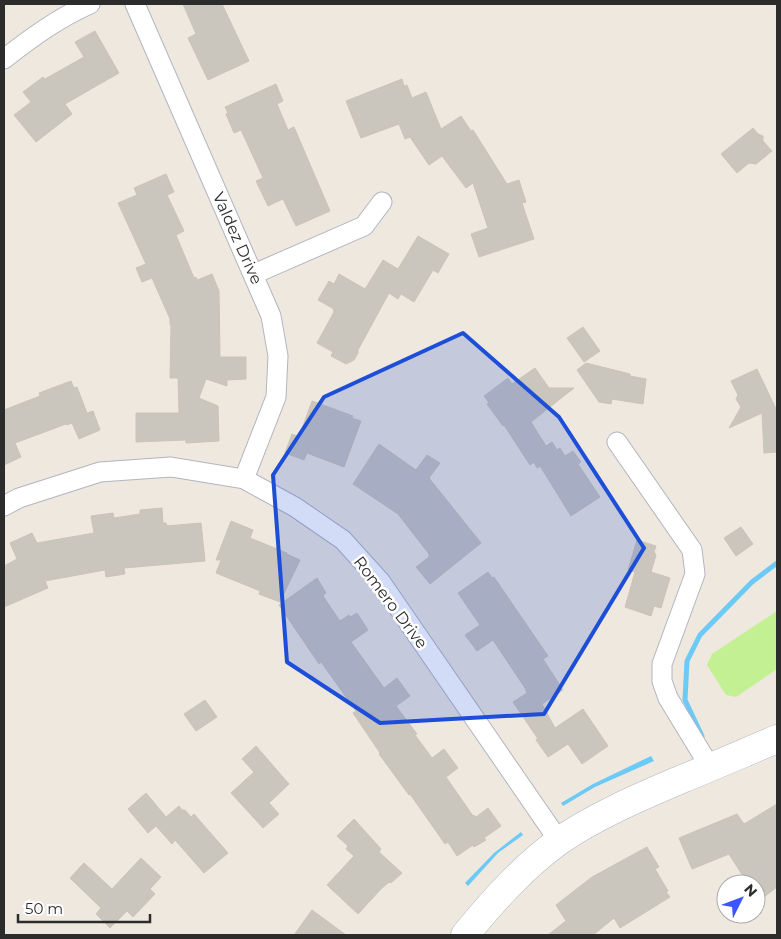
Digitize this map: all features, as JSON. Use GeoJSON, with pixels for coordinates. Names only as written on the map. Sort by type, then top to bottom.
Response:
{"type":"FeatureCollection","features":[{"type":"Feature","properties":{"kind":"main road"},"geometry":{"type":"LineString","coordinates":[[465,935],[494,900],[528,867],[559,841],[628,803],[777,739]]}},
{"type":"Feature","properties":{"kind":"street"},"geometry":{"type":"LineString","coordinates":[[4,59],[39,32],[72,12],[90,4]]}},
{"type":"Feature","properties":{"kind":"street","name":"Valdez Drive"},"geometry":{"type":"LineString","coordinates":[[135,4],[271,316],[278,356],[276,397],[244,479]]}},
{"type":"Feature","properties":{"kind":"street"},"geometry":{"type":"LineString","coordinates":[[254,274],[364,226],[382,202]]}},
{"type":"Feature","properties":{"kind":"street"},"geometry":{"type":"LineString","coordinates":[[617,442],[692,550],[695,574],[662,664],[662,681],[668,698],[710,767]]}},
{"type":"Feature","properties":{"kind":"street","name":"Romero Drive"},"geometry":{"type":"LineString","coordinates":[[4,506],[19,498],[100,472],[171,468],[244,479],[295,507],[343,540],[380,581],[559,841]]}},
{"type":"Feature","properties":{"kind":"highlighted area"},"geometry":{"type":"Polygon","coordinates":[[[463,333],[559,417],[644,548],[544,714],[380,723],[287,662],[273,475],[324,397],[463,333]]]}},
{"type":"Feature","properties":{"kind":"green space"},"geometry":{"type":"Polygon","coordinates":[[[777,611],[777,669],[736,697],[726,695],[707,665],[712,654],[777,611]]]}},
{"type":"Feature","properties":{"kind":"water"},"geometry":{"type":"Polygon","coordinates":[[[651,756],[654,761],[595,787],[563,806],[561,803],[593,784],[651,756]]]}},
{"type":"Feature","properties":{"kind":"water"},"geometry":{"type":"Polygon","coordinates":[[[521,832],[523,835],[498,853],[468,886],[465,883],[494,853],[521,832]]]}},
{"type":"Feature","properties":{"kind":"building"},"geometry":{"type":"Polygon","coordinates":[[[183,4],[222,4],[249,61],[208,80],[188,38],[196,34],[183,4]]]}},
{"type":"Feature","properties":{"kind":"building"},"geometry":{"type":"Polygon","coordinates":[[[95,31],[119,73],[65,104],[72,114],[36,142],[14,115],[31,102],[23,92],[43,77],[45,79],[84,57],[75,42],[95,31]]]}},
{"type":"Feature","properties":{"kind":"building"},"geometry":{"type":"Polygon","coordinates":[[[402,79],[404,86],[407,85],[412,98],[426,92],[441,129],[461,116],[471,131],[473,130],[507,184],[519,180],[526,202],[522,203],[534,239],[479,257],[471,234],[488,228],[473,183],[466,188],[442,156],[429,165],[410,137],[405,139],[399,124],[361,138],[346,101],[402,79]]]}},
{"type":"Feature","properties":{"kind":"building"},"geometry":{"type":"Polygon","coordinates":[[[276,84],[283,101],[277,104],[288,130],[294,127],[330,211],[296,226],[283,199],[268,206],[256,181],[263,178],[241,130],[234,133],[225,107],[276,84]]]}},
{"type":"Feature","properties":{"kind":"building"},"geometry":{"type":"Polygon","coordinates":[[[753,128],[758,134],[763,136],[763,141],[772,151],[756,164],[749,163],[737,173],[721,154],[753,128]]]}},
{"type":"Feature","properties":{"kind":"building"},"geometry":{"type":"Polygon","coordinates":[[[166,174],[174,192],[167,195],[184,231],[176,235],[194,278],[196,277],[197,280],[212,274],[219,291],[220,357],[246,357],[246,379],[227,380],[227,386],[206,379],[199,398],[218,406],[219,441],[186,443],[186,440],[136,442],[136,413],[179,413],[178,378],[170,378],[170,319],[152,278],[142,282],[136,268],[146,264],[118,203],[137,195],[134,188],[166,174]]]}},
{"type":"Feature","properties":{"kind":"building"},"geometry":{"type":"Polygon","coordinates":[[[418,236],[449,254],[438,273],[433,270],[414,302],[401,294],[398,299],[389,293],[354,360],[346,364],[331,356],[333,352],[317,343],[334,312],[334,309],[318,300],[329,281],[334,284],[339,274],[365,289],[383,260],[398,269],[418,236]]]}},
{"type":"Feature","properties":{"kind":"building"},"geometry":{"type":"Polygon","coordinates":[[[583,327],[600,351],[584,362],[567,338],[583,327]]]}},
{"type":"Feature","properties":{"kind":"building"},"geometry":{"type":"Polygon","coordinates":[[[586,363],[646,379],[643,404],[612,399],[611,404],[599,402],[577,370],[586,363]]]}},
{"type":"Feature","properties":{"kind":"building"},"geometry":{"type":"Polygon","coordinates":[[[535,368],[549,388],[574,388],[531,422],[546,446],[552,442],[557,450],[560,448],[565,456],[573,451],[581,462],[578,464],[600,497],[571,516],[540,466],[537,468],[534,462],[530,465],[504,425],[487,404],[489,403],[484,396],[508,378],[512,384],[535,368]]]}},
{"type":"Feature","properties":{"kind":"building"},"geometry":{"type":"Polygon","coordinates":[[[757,369],[777,411],[777,452],[764,453],[762,413],[729,428],[741,407],[736,399],[738,395],[731,381],[757,369]]]}},
{"type":"Feature","properties":{"kind":"building"},"geometry":{"type":"Polygon","coordinates":[[[71,381],[74,388],[77,387],[87,413],[93,411],[100,430],[79,439],[72,423],[66,424],[15,443],[21,457],[4,465],[4,410],[40,396],[39,393],[71,381]]]}},
{"type":"Feature","properties":{"kind":"building"},"geometry":{"type":"Polygon","coordinates":[[[312,401],[353,416],[352,418],[361,421],[344,467],[307,453],[304,460],[285,453],[292,434],[299,437],[312,401]]]}},
{"type":"Feature","properties":{"kind":"building"},"geometry":{"type":"Polygon","coordinates":[[[379,444],[416,470],[427,455],[440,463],[429,478],[481,543],[430,584],[416,567],[429,557],[429,554],[398,514],[353,484],[379,444]]]}},
{"type":"Feature","properties":{"kind":"building"},"geometry":{"type":"Polygon","coordinates":[[[162,508],[163,523],[166,523],[167,526],[201,523],[205,561],[124,568],[125,574],[106,577],[105,570],[45,581],[48,588],[4,607],[4,566],[17,559],[10,543],[32,533],[37,543],[94,533],[91,516],[113,513],[114,518],[140,514],[140,510],[162,508]]]}},
{"type":"Feature","properties":{"kind":"building"},"geometry":{"type":"Polygon","coordinates":[[[231,521],[253,530],[250,538],[300,560],[280,602],[259,594],[260,591],[216,573],[221,560],[216,560],[231,521]]]}},
{"type":"Feature","properties":{"kind":"building"},"geometry":{"type":"Polygon","coordinates":[[[741,527],[753,544],[736,556],[724,538],[741,527]]]}},
{"type":"Feature","properties":{"kind":"building"},"geometry":{"type":"Polygon","coordinates":[[[637,540],[656,546],[654,552],[656,555],[651,572],[670,578],[661,608],[654,606],[651,616],[625,607],[635,572],[628,570],[637,540]]]}},
{"type":"Feature","properties":{"kind":"building"},"geometry":{"type":"Polygon","coordinates":[[[488,572],[492,578],[494,577],[548,656],[543,659],[563,690],[542,704],[555,728],[583,709],[608,746],[582,764],[568,744],[548,757],[513,702],[527,693],[525,688],[493,640],[477,651],[465,635],[480,625],[458,593],[488,572]]]}},
{"type":"Feature","properties":{"kind":"building"},"geometry":{"type":"Polygon","coordinates":[[[317,578],[326,593],[323,596],[340,621],[349,615],[350,617],[357,613],[368,630],[351,642],[384,688],[397,678],[410,696],[396,706],[432,758],[444,749],[458,768],[446,777],[473,816],[476,817],[488,808],[501,826],[484,838],[486,840],[474,847],[473,845],[457,856],[448,842],[445,844],[379,754],[353,713],[356,711],[321,662],[319,664],[279,605],[317,578]]]}},
{"type":"Feature","properties":{"kind":"building"},"geometry":{"type":"Polygon","coordinates":[[[205,700],[217,717],[196,731],[184,714],[205,700]]]}},
{"type":"Feature","properties":{"kind":"building"},"geometry":{"type":"Polygon","coordinates":[[[256,746],[289,784],[269,803],[279,814],[263,828],[231,793],[254,772],[242,759],[256,746]]]}},
{"type":"Feature","properties":{"kind":"building"},"geometry":{"type":"Polygon","coordinates":[[[146,793],[166,817],[179,806],[191,817],[194,814],[228,853],[204,873],[175,840],[172,844],[156,826],[148,833],[128,809],[146,793]]]}},
{"type":"Feature","properties":{"kind":"building"},"geometry":{"type":"Polygon","coordinates":[[[777,804],[777,887],[766,895],[766,874],[742,874],[729,854],[692,869],[679,838],[737,814],[744,824],[777,804]]]}},
{"type":"Feature","properties":{"kind":"building"},"geometry":{"type":"Polygon","coordinates":[[[354,819],[381,849],[379,852],[402,873],[381,889],[358,914],[327,885],[354,856],[346,849],[348,846],[337,836],[354,819]]]}},
{"type":"Feature","properties":{"kind":"building"},"geometry":{"type":"Polygon","coordinates":[[[647,847],[659,867],[655,869],[670,897],[620,928],[614,918],[593,935],[548,935],[566,921],[556,905],[592,877],[647,847]]]}},
{"type":"Feature","properties":{"kind":"building"},"geometry":{"type":"Polygon","coordinates":[[[141,858],[161,877],[150,889],[155,894],[133,917],[127,911],[110,928],[96,914],[101,908],[70,878],[84,863],[112,889],[141,858]]]}},
{"type":"Feature","properties":{"kind":"building"},"geometry":{"type":"Polygon","coordinates":[[[312,910],[346,935],[294,935],[312,910]]]}},
{"type":"Feature","properties":{"kind":"waterway"},"geometry":{"type":"LineString","coordinates":[[702,736],[685,700],[687,661],[700,635],[752,582],[777,563]]}}]}
